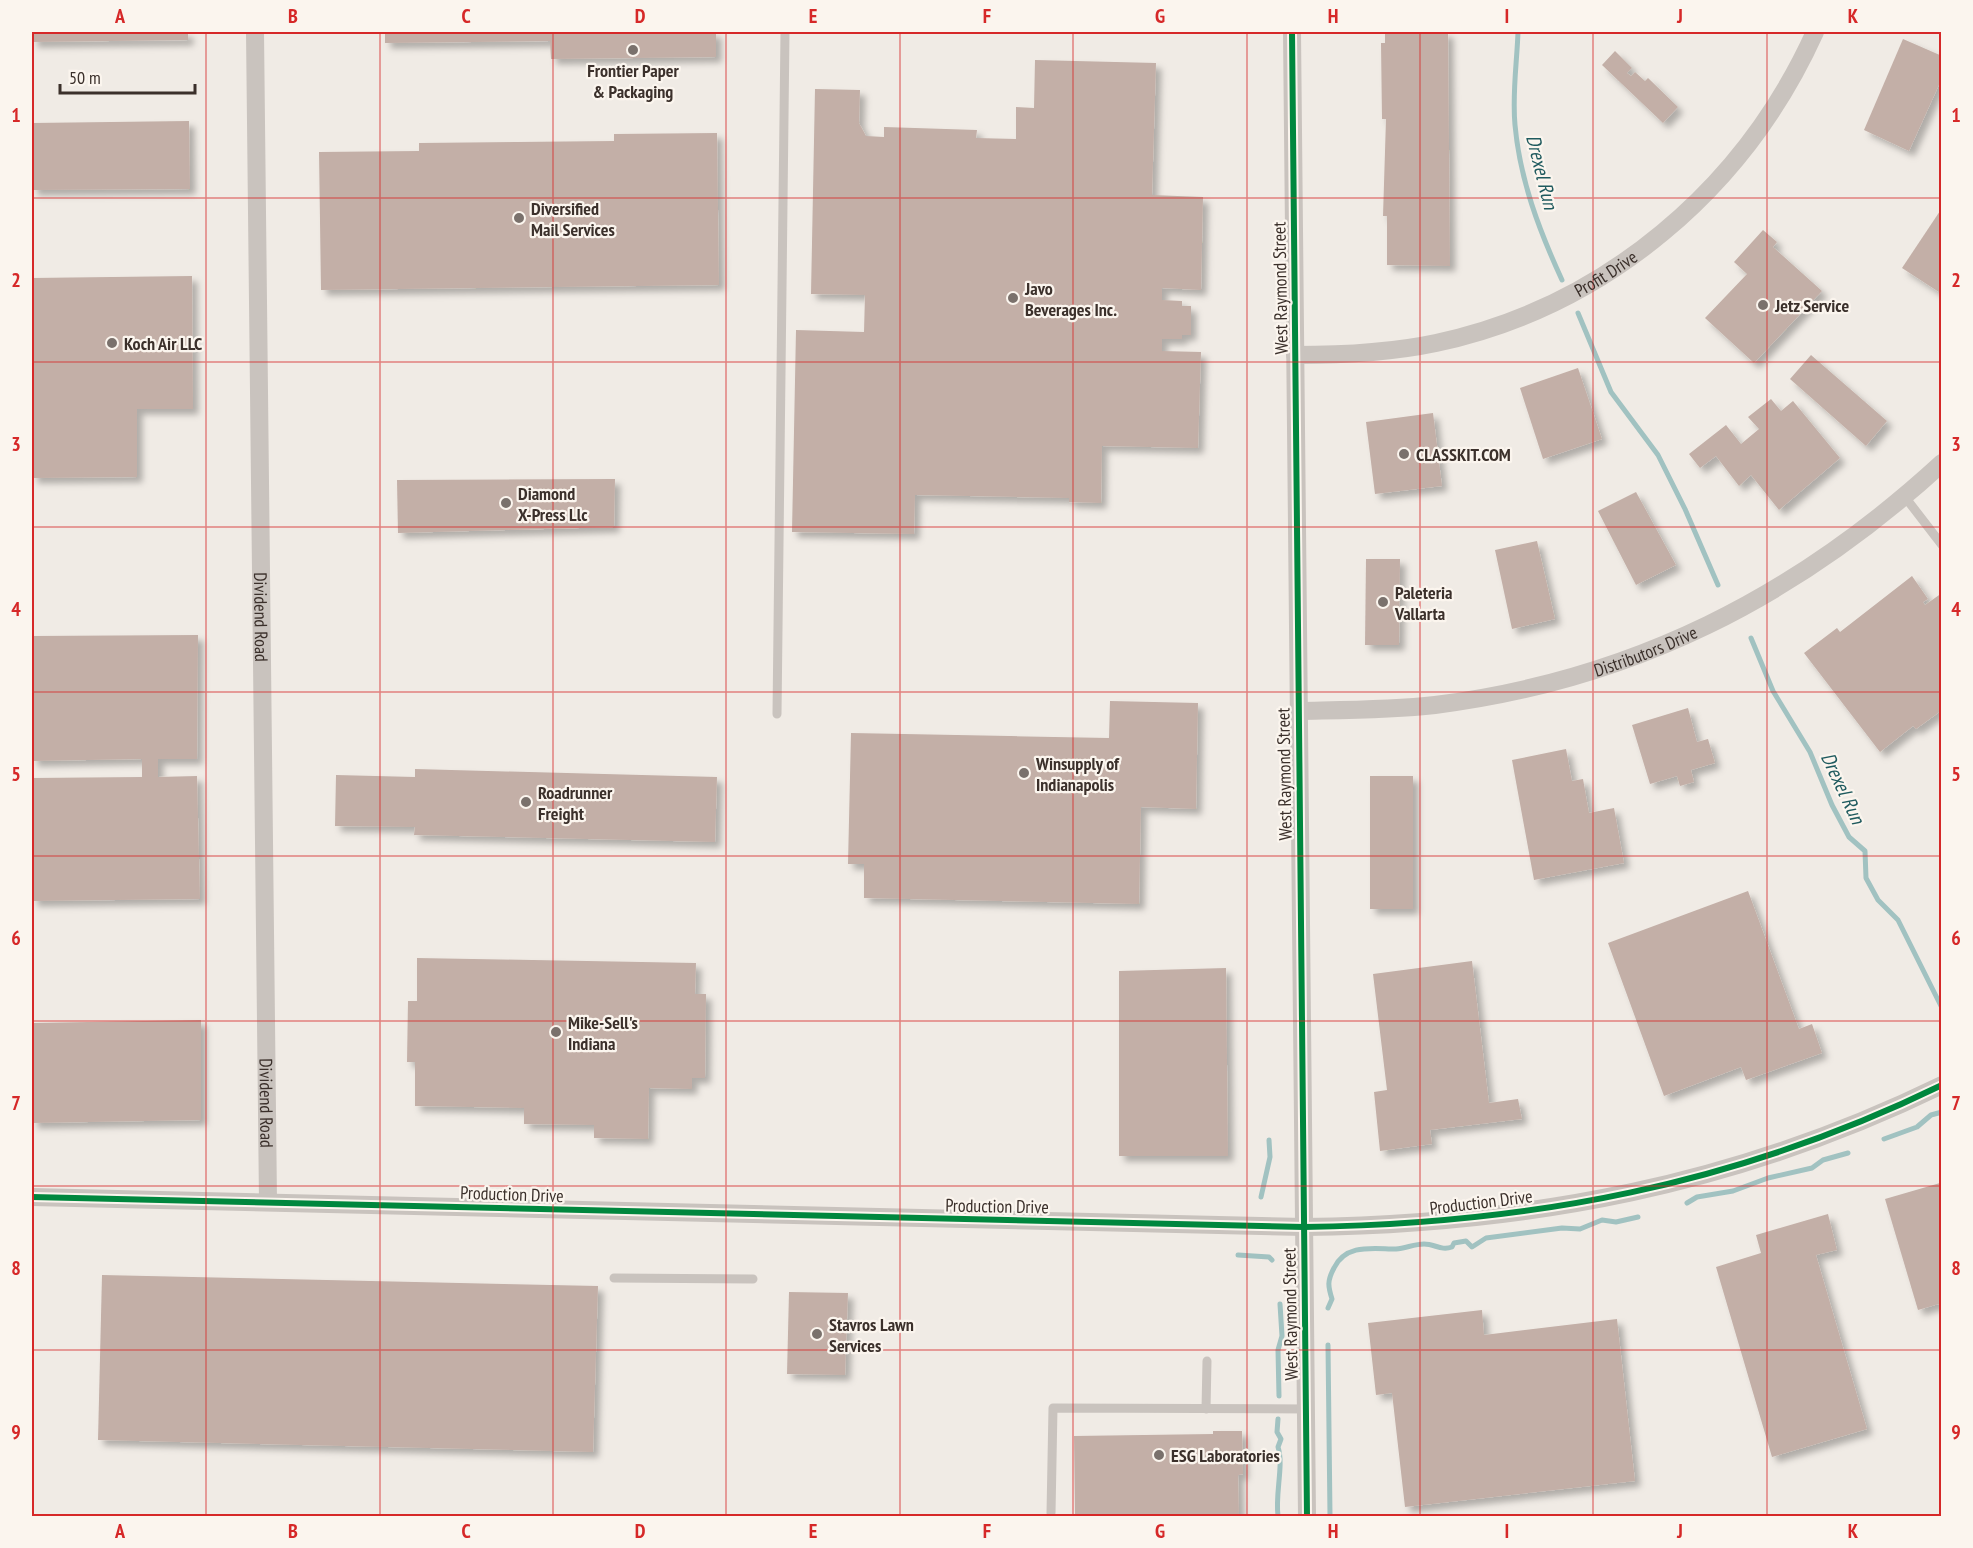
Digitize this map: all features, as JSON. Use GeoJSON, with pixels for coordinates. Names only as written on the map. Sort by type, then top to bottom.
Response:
{"type":"FeatureCollection","features":[{"type":"Feature","properties":{"kind":"street","name":"Dividend Road"},"geometry":{"type":"LineString","coordinates":[[255,32],[268,1202]]}},
{"type":"Feature","properties":{"kind":"street","name":"West Raymond Street"},"geometry":{"type":"LineString","coordinates":[[1292,32],[1307,1516]]}},
{"type":"Feature","properties":{"kind":"street","name":"Profit Drive"},"geometry":{"type":"LineString","coordinates":[[1295,355],[1378,352],[1465,336],[1536,311],[1613,271],[1672,226],[1740,155],[1773,108],[1815,32]]}},
{"type":"Feature","properties":{"kind":"street","name":"Distributors Drive"},"geometry":{"type":"LineString","coordinates":[[1299,711],[1397,708],[1460,701],[1542,685],[1621,662],[1680,638],[1771,592],[1840,548],[1905,497],[1941,463]]}},
{"type":"Feature","properties":{"kind":"street","name":"Production Drive"},"geometry":{"type":"LineString","coordinates":[[32,1197],[1304,1227],[1421,1224],[1570,1206],[1635,1194],[1772,1155],[1941,1085]]}},
{"type":"Feature","properties":{"kind":"lane"},"geometry":{"type":"LineString","coordinates":[[777,714],[786,32]]}},
{"type":"Feature","properties":{"kind":"lane"},"geometry":{"type":"LineString","coordinates":[[1905,497],[1941,545]]}},
{"type":"Feature","properties":{"kind":"lane"},"geometry":{"type":"LineString","coordinates":[[614,1278],[753,1279]]}},
{"type":"Feature","properties":{"kind":"lane"},"geometry":{"type":"LineString","coordinates":[[1206,1408],[1207,1361]]}},
{"type":"Feature","properties":{"kind":"lane"},"geometry":{"type":"LineString","coordinates":[[1051,1513],[1053,1408],[1306,1409]]}},
{"type":"Feature","properties":{"kind":"building"},"geometry":{"type":"Polygon","coordinates":[[[32,32],[188,32],[188,40],[32,42],[32,32]]]}},
{"type":"Feature","properties":{"kind":"building","name":"Frontier Paper & Packaging"},"geometry":{"type":"Polygon","coordinates":[[[385,32],[716,32],[716,57],[551,59],[550,41],[385,43],[385,32]]]}},
{"type":"Feature","properties":{"kind":"building"},"geometry":{"type":"Polygon","coordinates":[[[1385,32],[1448,32],[1450,266],[1387,265],[1387,216],[1383,216],[1386,119],[1382,119],[1381,43],[1385,43],[1385,32]]]}},
{"type":"Feature","properties":{"kind":"building"},"geometry":{"type":"Polygon","coordinates":[[[1903,39],[1942,56],[1942,78],[1909,151],[1864,130],[1903,39]]]}},
{"type":"Feature","properties":{"kind":"building"},"geometry":{"type":"Polygon","coordinates":[[[1615,51],[1632,68],[1627,73],[1631,76],[1635,72],[1645,81],[1648,78],[1678,107],[1663,123],[1602,65],[1615,51]]]}},
{"type":"Feature","properties":{"kind":"building","name":"Javo Beverages Inc."},"geometry":{"type":"Polygon","coordinates":[[[1035,60],[1156,63],[1152,195],[1203,197],[1201,290],[1162,288],[1162,300],[1182,301],[1182,306],[1191,306],[1191,335],[1182,335],[1182,339],[1162,339],[1162,351],[1201,352],[1198,448],[1102,446],[1101,503],[1069,502],[1069,498],[915,495],[914,534],[792,532],[796,330],[864,332],[865,295],[811,294],[815,89],[860,90],[859,123],[866,136],[884,137],[884,127],[977,130],[976,138],[1016,139],[1016,107],[1034,108],[1035,60]]]}},
{"type":"Feature","properties":{"kind":"building"},"geometry":{"type":"Polygon","coordinates":[[[189,121],[190,189],[32,190],[32,123],[189,121]]]}},
{"type":"Feature","properties":{"kind":"building","name":"Diversified Mail Services"},"geometry":{"type":"Polygon","coordinates":[[[717,133],[719,285],[321,290],[319,152],[419,151],[419,143],[614,141],[614,134],[717,133]]]}},
{"type":"Feature","properties":{"kind":"building"},"geometry":{"type":"Polygon","coordinates":[[[1942,208],[1942,294],[1902,268],[1942,208]]]}},
{"type":"Feature","properties":{"kind":"building","name":"Jetz Service"},"geometry":{"type":"Polygon","coordinates":[[[1763,230],[1777,242],[1773,247],[1822,291],[1754,363],[1705,318],[1747,274],[1734,262],[1763,230]]]}},
{"type":"Feature","properties":{"kind":"building","name":"Koch Air LLC"},"geometry":{"type":"Polygon","coordinates":[[[192,276],[193,409],[137,409],[137,477],[32,478],[32,278],[192,276]]]}},
{"type":"Feature","properties":{"kind":"building"},"geometry":{"type":"Polygon","coordinates":[[[1811,355],[1887,421],[1866,446],[1790,379],[1811,355]]]}},
{"type":"Feature","properties":{"kind":"building"},"geometry":{"type":"Polygon","coordinates":[[[1578,368],[1602,439],[1543,459],[1520,388],[1578,368]]]}},
{"type":"Feature","properties":{"kind":"building"},"geometry":{"type":"Polygon","coordinates":[[[1771,399],[1781,411],[1793,401],[1840,458],[1779,510],[1751,475],[1739,486],[1716,456],[1700,468],[1689,454],[1726,425],[1741,444],[1759,429],[1748,417],[1771,399]]]}},
{"type":"Feature","properties":{"kind":"building","name":"CLASSKIT.COM"},"geometry":{"type":"Polygon","coordinates":[[[1433,413],[1442,486],[1375,494],[1366,422],[1433,413]]]}},
{"type":"Feature","properties":{"kind":"building","name":"Diamond X-Press Llc"},"geometry":{"type":"Polygon","coordinates":[[[615,479],[614,527],[398,533],[397,480],[615,479]]]}},
{"type":"Feature","properties":{"kind":"building"},"geometry":{"type":"Polygon","coordinates":[[[1636,492],[1676,565],[1636,585],[1598,511],[1636,492]]]}},
{"type":"Feature","properties":{"kind":"building"},"geometry":{"type":"Polygon","coordinates":[[[1537,541],[1555,619],[1512,629],[1495,550],[1537,541]]]}},
{"type":"Feature","properties":{"kind":"building","name":"Paleteria Vallarta"},"geometry":{"type":"Polygon","coordinates":[[[1366,559],[1400,559],[1399,645],[1365,645],[1366,559]]]}},
{"type":"Feature","properties":{"kind":"building"},"geometry":{"type":"Polygon","coordinates":[[[1912,576],[1928,599],[1923,602],[1925,605],[1942,593],[1942,710],[1916,729],[1913,726],[1880,752],[1804,653],[1837,628],[1840,632],[1912,576]]]}},
{"type":"Feature","properties":{"kind":"building"},"geometry":{"type":"Polygon","coordinates":[[[198,635],[197,759],[158,759],[158,777],[197,776],[200,899],[32,901],[32,778],[142,777],[142,759],[32,761],[32,636],[198,635]]]}},
{"type":"Feature","properties":{"kind":"building","name":"Winsupply of Indianapolis"},"geometry":{"type":"Polygon","coordinates":[[[1110,701],[1198,703],[1196,809],[1141,807],[1139,904],[864,898],[864,864],[848,864],[851,733],[1109,738],[1110,701]]]}},
{"type":"Feature","properties":{"kind":"building"},"geometry":{"type":"Polygon","coordinates":[[[1688,708],[1697,742],[1708,739],[1715,763],[1691,770],[1694,782],[1680,786],[1677,776],[1650,784],[1632,725],[1688,708]]]}},
{"type":"Feature","properties":{"kind":"building"},"geometry":{"type":"Polygon","coordinates":[[[1566,749],[1572,781],[1583,779],[1589,813],[1614,808],[1624,863],[1534,880],[1512,760],[1566,749]]]}},
{"type":"Feature","properties":{"kind":"building","name":"Roadrunner Freight"},"geometry":{"type":"Polygon","coordinates":[[[415,769],[717,777],[715,842],[414,835],[415,827],[335,826],[336,775],[415,777],[415,769]]]}},
{"type":"Feature","properties":{"kind":"building"},"geometry":{"type":"Polygon","coordinates":[[[1370,776],[1413,776],[1413,909],[1370,909],[1370,776]]]}},
{"type":"Feature","properties":{"kind":"building"},"geometry":{"type":"Polygon","coordinates":[[[1748,891],[1799,1029],[1812,1024],[1822,1053],[1746,1080],[1741,1067],[1664,1096],[1608,943],[1748,891]]]}},
{"type":"Feature","properties":{"kind":"building","name":"Mike-Sell's Indiana"},"geometry":{"type":"Polygon","coordinates":[[[417,958],[696,963],[695,994],[706,994],[705,1078],[692,1078],[692,1089],[649,1088],[648,1139],[594,1138],[594,1125],[524,1124],[524,1108],[415,1106],[415,1062],[407,1062],[408,1001],[417,1001],[417,958]]]}},
{"type":"Feature","properties":{"kind":"building"},"geometry":{"type":"Polygon","coordinates":[[[1472,961],[1489,1103],[1518,1099],[1522,1119],[1430,1130],[1432,1144],[1380,1151],[1374,1092],[1387,1090],[1373,974],[1472,961]]]}},
{"type":"Feature","properties":{"kind":"building"},"geometry":{"type":"Polygon","coordinates":[[[1226,968],[1228,1156],[1119,1156],[1119,971],[1226,968]]]}},
{"type":"Feature","properties":{"kind":"building"},"geometry":{"type":"Polygon","coordinates":[[[201,1020],[201,1120],[32,1123],[32,1023],[201,1020]]]}},
{"type":"Feature","properties":{"kind":"building"},"geometry":{"type":"Polygon","coordinates":[[[1940,1183],[1942,1303],[1918,1310],[1885,1199],[1940,1183]]]}},
{"type":"Feature","properties":{"kind":"building"},"geometry":{"type":"Polygon","coordinates":[[[1828,1214],[1837,1250],[1816,1255],[1867,1429],[1772,1457],[1716,1267],[1761,1253],[1756,1235],[1828,1214]]]}},
{"type":"Feature","properties":{"kind":"building"},"geometry":{"type":"Polygon","coordinates":[[[102,1275],[598,1286],[593,1452],[98,1440],[102,1275]]]}},
{"type":"Feature","properties":{"kind":"building","name":"Stavros Lawn Services"},"geometry":{"type":"Polygon","coordinates":[[[789,1292],[848,1293],[845,1375],[787,1374],[789,1292]]]}},
{"type":"Feature","properties":{"kind":"building"},"geometry":{"type":"Polygon","coordinates":[[[1482,1310],[1484,1335],[1617,1319],[1635,1481],[1405,1507],[1392,1393],[1376,1395],[1368,1323],[1482,1310]]]}},
{"type":"Feature","properties":{"kind":"building","name":"ESG Laboratories"},"geometry":{"type":"Polygon","coordinates":[[[1213,1431],[1242,1431],[1243,1474],[1238,1475],[1239,1516],[1075,1516],[1074,1436],[1213,1434],[1213,1431]]]}},
{"type":"Feature","properties":{"kind":"waterway","name":"Drexel Run"},"geometry":{"type":"LineString","coordinates":[[1518,32],[1514,102],[1521,165],[1532,204],[1562,280]]}},
{"type":"Feature","properties":{"kind":"waterway","name":"Drexel Run"},"geometry":{"type":"LineString","coordinates":[[1578,313],[1611,392],[1658,455],[1685,509],[1718,585]]}},
{"type":"Feature","properties":{"kind":"waterway","name":"Drexel Run"},"geometry":{"type":"LineString","coordinates":[[1751,638],[1773,691],[1810,752],[1832,805],[1849,837],[1865,851],[1866,878],[1878,900],[1898,920],[1942,1008]]}},
{"type":"Feature","properties":{"kind":"waterway"},"geometry":{"type":"LineString","coordinates":[[1884,1139],[1917,1127],[1931,1115],[1942,1112]]}},
{"type":"Feature","properties":{"kind":"waterway"},"geometry":{"type":"LineString","coordinates":[[1261,1197],[1270,1157],[1269,1140]]}},
{"type":"Feature","properties":{"kind":"waterway"},"geometry":{"type":"LineString","coordinates":[[1687,1203],[1697,1197],[1733,1191],[1768,1178],[1812,1168],[1823,1160],[1848,1153]]}},
{"type":"Feature","properties":{"kind":"waterway"},"geometry":{"type":"LineString","coordinates":[[1328,1308],[1332,1299],[1330,1276],[1339,1260],[1353,1251],[1370,1248],[1396,1249],[1424,1244],[1448,1248],[1454,1243],[1466,1241],[1472,1247],[1486,1238],[1562,1228],[1580,1229],[1602,1220],[1616,1222],[1638,1217]]}},
{"type":"Feature","properties":{"kind":"waterway"},"geometry":{"type":"LineString","coordinates":[[1238,1255],[1269,1257],[1272,1260]]}},
{"type":"Feature","properties":{"kind":"waterway"},"geometry":{"type":"LineString","coordinates":[[1279,1396],[1278,1350],[1282,1336],[1280,1304]]}},
{"type":"Feature","properties":{"kind":"waterway"},"geometry":{"type":"LineString","coordinates":[[1328,1345],[1330,1516]]}},
{"type":"Feature","properties":{"kind":"waterway"},"geometry":{"type":"LineString","coordinates":[[1278,1419],[1277,1432],[1281,1439],[1278,1447],[1280,1462],[1278,1516]]}},
{"type":"Feature","properties":{"kind":"cycle path"},"geometry":{"type":"LineString","coordinates":[[1292,32],[1307,1516]]}},
{"type":"Feature","properties":{"kind":"cycle path"},"geometry":{"type":"LineString","coordinates":[[32,1197],[1304,1227],[1388,1224],[1470,1218],[1551,1207],[1631,1192],[1710,1173],[1788,1149],[1865,1120],[1942,1085]]}},
{"type":"Feature","properties":{"kind":"place","name":"Frontier Paper & Packaging"},"geometry":{"type":"Point","coordinates":[633,50]}},
{"type":"Feature","properties":{"kind":"place","name":"Diversified Mail Services"},"geometry":{"type":"Point","coordinates":[519,218]}},
{"type":"Feature","properties":{"kind":"place","name":"Javo Beverages Inc."},"geometry":{"type":"Point","coordinates":[1013,298]}},
{"type":"Feature","properties":{"kind":"place","name":"Jetz Service"},"geometry":{"type":"Point","coordinates":[1763,305]}},
{"type":"Feature","properties":{"kind":"place","name":"Koch Air LLC"},"geometry":{"type":"Point","coordinates":[112,343]}},
{"type":"Feature","properties":{"kind":"place","name":"CLASSKIT.COM"},"geometry":{"type":"Point","coordinates":[1404,454]}},
{"type":"Feature","properties":{"kind":"place","name":"Diamond X-Press Llc"},"geometry":{"type":"Point","coordinates":[506,503]}},
{"type":"Feature","properties":{"kind":"place","name":"Paleteria Vallarta"},"geometry":{"type":"Point","coordinates":[1383,602]}},
{"type":"Feature","properties":{"kind":"place","name":"Winsupply of Indianapolis"},"geometry":{"type":"Point","coordinates":[1024,773]}},
{"type":"Feature","properties":{"kind":"place","name":"Roadrunner Freight"},"geometry":{"type":"Point","coordinates":[526,802]}},
{"type":"Feature","properties":{"kind":"place","name":"Mike-Sell's Indiana"},"geometry":{"type":"Point","coordinates":[556,1032]}},
{"type":"Feature","properties":{"kind":"place","name":"Stavros Lawn Services"},"geometry":{"type":"Point","coordinates":[817,1334]}},
{"type":"Feature","properties":{"kind":"place","name":"ESG Laboratories"},"geometry":{"type":"Point","coordinates":[1159,1455]}}]}
